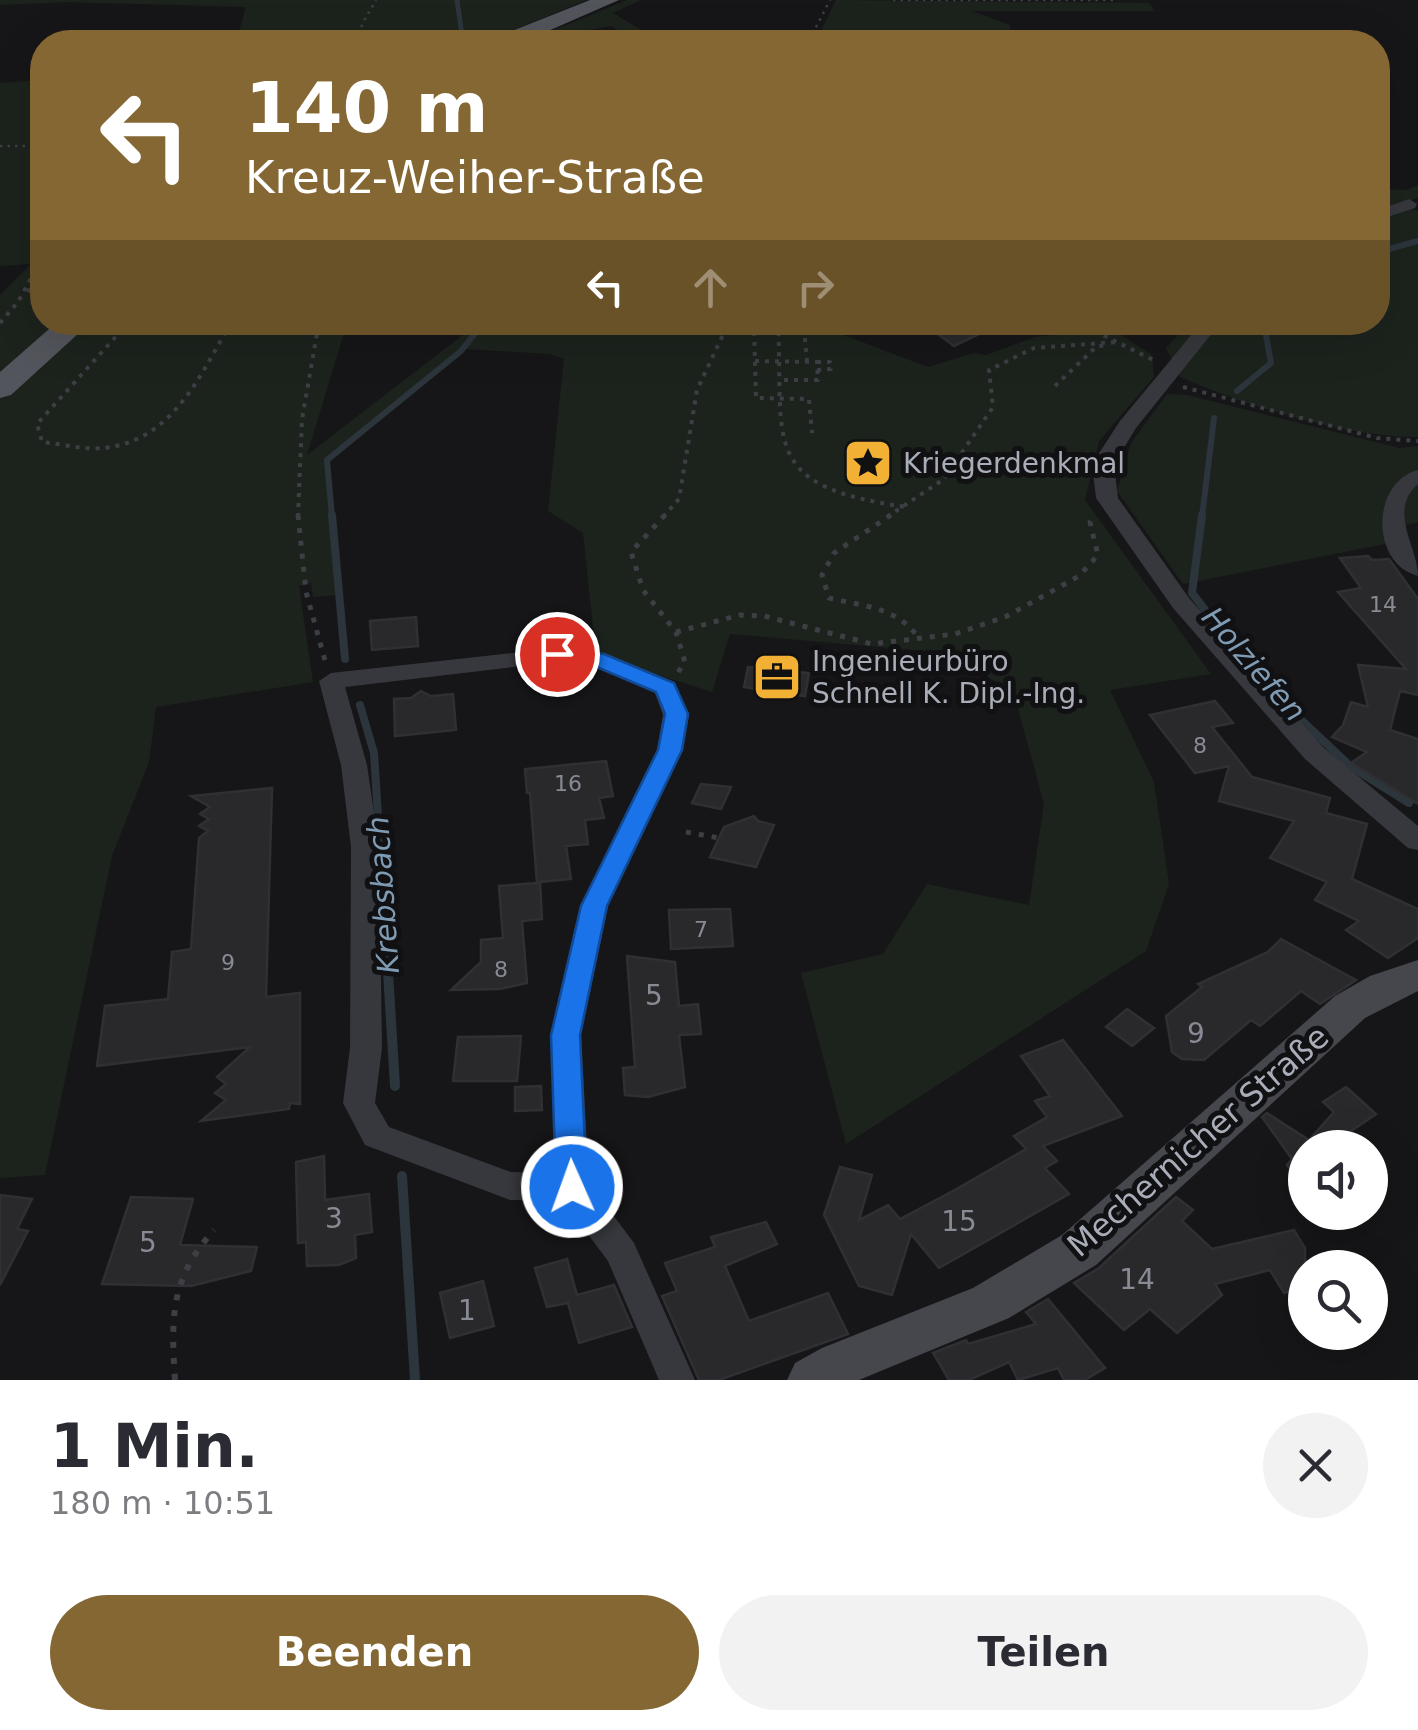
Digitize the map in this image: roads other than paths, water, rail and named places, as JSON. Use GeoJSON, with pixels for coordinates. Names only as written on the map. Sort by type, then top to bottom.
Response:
{"type":"FeatureCollection","features":[{"type":"Feature","properties":{"kind":"main road"},"geometry":{"type":"LineString","coordinates":[[534,30],[608,0]]}},
{"type":"Feature","properties":{"kind":"main road"},"geometry":{"type":"LineString","coordinates":[[0,388],[61,335]]}},
{"type":"Feature","properties":{"kind":"main road","name":"Mechernicher Straße"},"geometry":{"type":"LineString","coordinates":[[813,1380],[840,1364],[991,1302],[1078,1250],[1350,1008],[1385,987],[1418,974]]}},
{"type":"Feature","properties":{"kind":"street"},"geometry":{"type":"LineString","coordinates":[[1390,210],[1408,204]]}},
{"type":"Feature","properties":{"kind":"street"},"geometry":{"type":"LineString","coordinates":[[1201,335],[1127,425],[1103,464],[1111,508],[1181,602],[1314,754],[1416,833]]}},
{"type":"Feature","properties":{"kind":"street"},"geometry":{"type":"LineString","coordinates":[[1418,476],[1410,478],[1393,503],[1397,545],[1418,568]]}},
{"type":"Feature","properties":{"kind":"street"},"geometry":{"type":"LineString","coordinates":[[572,1187],[510,1186],[377,1136],[359,1103],[366,1048],[365,847],[354,765],[331,681],[557,654],[596,658],[666,688],[676,714],[670,750],[594,906],[566,1035],[572,1187],[622,1253],[677,1380]]}},
{"type":"Feature","properties":{"kind":"waterway","name":"Krebsbach"},"geometry":{"type":"LineString","coordinates":[[457,0],[461,30]]}},
{"type":"Feature","properties":{"kind":"waterway","name":"Holziefen"},"geometry":{"type":"LineString","coordinates":[[1390,249],[1418,241]]}},
{"type":"Feature","properties":{"kind":"waterway","name":"Krebsbach"},"geometry":{"type":"LineString","coordinates":[[332,517],[327,460],[461,351],[474,335]]}},
{"type":"Feature","properties":{"kind":"waterway","name":"Holziefen"},"geometry":{"type":"LineString","coordinates":[[1237,391],[1271,363],[1266,335]]}},
{"type":"Feature","properties":{"kind":"waterway","name":"Holziefen"},"geometry":{"type":"LineString","coordinates":[[1202,517],[1214,418]]}},
{"type":"Feature","properties":{"kind":"waterway","name":"Krebsbach"},"geometry":{"type":"LineString","coordinates":[[332,515],[345,659]]}},
{"type":"Feature","properties":{"kind":"waterway","name":"Holziefen"},"geometry":{"type":"LineString","coordinates":[[1202,515],[1192,593],[1244,660]]}},
{"type":"Feature","properties":{"kind":"waterway","name":"Holziefen"},"geometry":{"type":"LineString","coordinates":[[1280,700],[1350,766],[1409,803]]}},
{"type":"Feature","properties":{"kind":"waterway","name":"Krebsbach"},"geometry":{"type":"LineString","coordinates":[[360,705],[374,753],[383,894]]}},
{"type":"Feature","properties":{"kind":"waterway","name":"Krebsbach"},"geometry":{"type":"LineString","coordinates":[[383,891],[395,1086]]}},
{"type":"Feature","properties":{"kind":"waterway","name":"Krebsbach"},"geometry":{"type":"LineString","coordinates":[[402,1176],[415,1380]]}},
{"type":"Feature","properties":{"kind":"place","name":"Kriegerdenkmal"},"geometry":{"type":"Point","coordinates":[868,463]}},
{"type":"Feature","properties":{"kind":"place","name":"Ingenieurbüro Schnell K. Dipl.-Ing."},"geometry":{"type":"Point","coordinates":[777,677]}}]}
